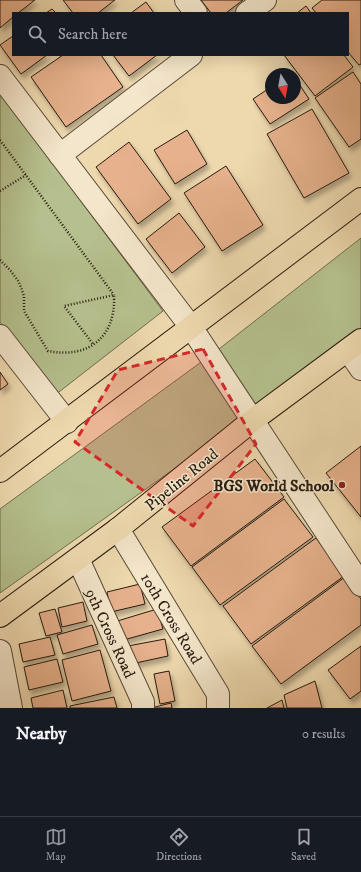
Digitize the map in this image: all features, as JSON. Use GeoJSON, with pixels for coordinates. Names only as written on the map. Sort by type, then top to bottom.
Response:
{"type":"FeatureCollection","features":[{"type":"Feature","properties":{"kind":"main road"},"geometry":{"type":"LineString","coordinates":[[0,472],[361,199]]}},
{"type":"Feature","properties":{"kind":"main road","name":"Pipeline Road"},"geometry":{"type":"LineString","coordinates":[[0,616],[118,530],[253,420],[354,345]]}},
{"type":"Feature","properties":{"kind":"street"},"geometry":{"type":"LineString","coordinates":[[186,0],[195,12]]}},
{"type":"Feature","properties":{"kind":"street"},"geometry":{"type":"LineString","coordinates":[[248,12],[265,0]]}},
{"type":"Feature","properties":{"kind":"street"},"geometry":{"type":"LineString","coordinates":[[60,155],[189,56]]}},
{"type":"Feature","properties":{"kind":"street"},"geometry":{"type":"LineString","coordinates":[[0,76],[191,327],[361,585]]}},
{"type":"Feature","properties":{"kind":"street"},"geometry":{"type":"LineString","coordinates":[[0,336],[67,422]]}},
{"type":"Feature","properties":{"kind":"street"},"geometry":{"type":"LineString","coordinates":[[354,345],[361,369]]}},
{"type":"Feature","properties":{"kind":"street","name":"10th Cross Road"},"geometry":{"type":"LineString","coordinates":[[118,530],[218,694],[218,708]]}},
{"type":"Feature","properties":{"kind":"street","name":"9th Cross Road"},"geometry":{"type":"LineString","coordinates":[[78,559],[143,702],[143,708]]}},
{"type":"Feature","properties":{"kind":"street"},"geometry":{"type":"LineString","coordinates":[[0,651],[11,708]]}},
{"type":"Feature","properties":{"kind":"path"},"geometry":{"type":"LineString","coordinates":[[0,140],[114,296],[114,309],[110,323],[104,335],[94,344],[83,350],[72,353],[48,351],[24,311],[24,296],[19,282],[0,260]]}},
{"type":"Feature","properties":{"kind":"path"},"geometry":{"type":"LineString","coordinates":[[0,191],[26,175]]}},
{"type":"Feature","properties":{"kind":"path"},"geometry":{"type":"LineString","coordinates":[[94,344],[64,306],[114,296]]}},
{"type":"Feature","properties":{"kind":"highlighted area"},"geometry":{"type":"Polygon","coordinates":[[[203,349],[256,444],[193,526],[75,442],[118,370],[203,349]]]}},
{"type":"Feature","properties":{"kind":"green space"},"geometry":{"type":"Polygon","coordinates":[[[0,93],[163,311],[55,395],[0,322],[0,93]]]}},
{"type":"Feature","properties":{"kind":"green space"},"geometry":{"type":"Polygon","coordinates":[[[361,238],[361,334],[0,593],[0,509],[219,349],[361,238]]]}},
{"type":"Feature","properties":{"kind":"building"},"geometry":{"type":"Polygon","coordinates":[[[0,0],[35,0],[19,12],[12,12],[12,18],[0,28],[0,0]]]}},
{"type":"Feature","properties":{"kind":"building"},"geometry":{"type":"Polygon","coordinates":[[[63,0],[115,0],[99,12],[72,12],[63,0]]]}},
{"type":"Feature","properties":{"kind":"building"},"geometry":{"type":"Polygon","coordinates":[[[201,0],[243,0],[227,12],[210,12],[201,0]]]}},
{"type":"Feature","properties":{"kind":"building"},"geometry":{"type":"Polygon","coordinates":[[[322,0],[361,0],[361,64],[359,65],[349,53],[349,12],[315,12],[312,8],[322,0]]]}},
{"type":"Feature","properties":{"kind":"building"},"geometry":{"type":"Polygon","coordinates":[[[146,2],[153,12],[132,12],[146,2]]]}},
{"type":"Feature","properties":{"kind":"building"},"geometry":{"type":"Polygon","coordinates":[[[306,6],[310,12],[298,12],[306,6]]]}},
{"type":"Feature","properties":{"kind":"building"},"geometry":{"type":"Polygon","coordinates":[[[52,9],[55,12],[48,12],[52,9]]]}},
{"type":"Feature","properties":{"kind":"building"},"geometry":{"type":"Polygon","coordinates":[[[12,37],[12,56],[46,56],[21,74],[0,45],[12,37]]]}},
{"type":"Feature","properties":{"kind":"building"},"geometry":{"type":"Polygon","coordinates":[[[62,56],[102,56],[123,87],[66,127],[31,77],[62,56]]]}},
{"type":"Feature","properties":{"kind":"building"},"geometry":{"type":"Polygon","coordinates":[[[114,56],[156,56],[129,76],[114,56]]]}},
{"type":"Feature","properties":{"kind":"building"},"geometry":{"type":"Polygon","coordinates":[[[285,56],[345,56],[353,67],[315,96],[301,77],[301,68],[294,68],[285,56]]]}},
{"type":"Feature","properties":{"kind":"building"},"geometry":{"type":"Polygon","coordinates":[[[353,72],[361,84],[361,139],[349,147],[315,98],[353,72]]]}},
{"type":"Feature","properties":{"kind":"building"},"geometry":{"type":"Polygon","coordinates":[[[301,87],[309,99],[270,124],[253,99],[265,91],[265,104],[301,104],[301,87]]]}},
{"type":"Feature","properties":{"kind":"building"},"geometry":{"type":"Polygon","coordinates":[[[312,109],[349,173],[304,198],[267,134],[312,109]]]}},
{"type":"Feature","properties":{"kind":"building"},"geometry":{"type":"Polygon","coordinates":[[[187,130],[207,164],[175,184],[154,150],[187,130]]]}},
{"type":"Feature","properties":{"kind":"building"},"geometry":{"type":"Polygon","coordinates":[[[129,142],[171,199],[138,224],[96,167],[129,142]]]}},
{"type":"Feature","properties":{"kind":"building"},"geometry":{"type":"Polygon","coordinates":[[[226,166],[263,225],[222,251],[184,193],[226,166]]]}},
{"type":"Feature","properties":{"kind":"building"},"geometry":{"type":"Polygon","coordinates":[[[179,213],[205,247],[172,273],[146,239],[179,213]]]}},
{"type":"Feature","properties":{"kind":"building"},"geometry":{"type":"Polygon","coordinates":[[[0,372],[8,384],[0,390],[0,372]]]}},
{"type":"Feature","properties":{"kind":"building"},"geometry":{"type":"Polygon","coordinates":[[[361,446],[361,517],[326,473],[361,446]]]}},
{"type":"Feature","properties":{"kind":"building"},"geometry":{"type":"Polygon","coordinates":[[[255,459],[284,497],[191,566],[162,527],[255,459]]]}},
{"type":"Feature","properties":{"kind":"building"},"geometry":{"type":"Polygon","coordinates":[[[284,499],[313,537],[220,605],[192,567],[284,499]]]}},
{"type":"Feature","properties":{"kind":"building"},"geometry":{"type":"Polygon","coordinates":[[[316,538],[344,576],[251,644],[223,606],[316,538]]]}},
{"type":"Feature","properties":{"kind":"building"},"geometry":{"type":"Polygon","coordinates":[[[345,577],[361,599],[361,625],[281,684],[252,646],[345,577]]]}},
{"type":"Feature","properties":{"kind":"building"},"geometry":{"type":"Polygon","coordinates":[[[140,584],[145,604],[111,612],[107,592],[140,584]]]}},
{"type":"Feature","properties":{"kind":"building"},"geometry":{"type":"Polygon","coordinates":[[[83,602],[87,621],[62,627],[58,608],[83,602]]]}},
{"type":"Feature","properties":{"kind":"building"},"geometry":{"type":"Polygon","coordinates":[[[55,609],[62,632],[46,636],[39,613],[55,609]]]}},
{"type":"Feature","properties":{"kind":"building"},"geometry":{"type":"Polygon","coordinates":[[[157,609],[163,629],[120,641],[114,622],[157,609]]]}},
{"type":"Feature","properties":{"kind":"building"},"geometry":{"type":"Polygon","coordinates":[[[92,625],[98,644],[63,654],[57,635],[92,625]]]}},
{"type":"Feature","properties":{"kind":"building"},"geometry":{"type":"Polygon","coordinates":[[[50,637],[55,655],[23,662],[19,644],[50,637]]]}},
{"type":"Feature","properties":{"kind":"building"},"geometry":{"type":"Polygon","coordinates":[[[165,639],[168,656],[131,664],[128,646],[165,639]]]}},
{"type":"Feature","properties":{"kind":"building"},"geometry":{"type":"Polygon","coordinates":[[[361,646],[361,691],[350,699],[328,670],[361,646]]]}},
{"type":"Feature","properties":{"kind":"building"},"geometry":{"type":"Polygon","coordinates":[[[100,650],[111,691],[72,701],[62,660],[100,650]]]}},
{"type":"Feature","properties":{"kind":"building"},"geometry":{"type":"Polygon","coordinates":[[[57,659],[63,682],[29,690],[24,667],[57,659]]]}},
{"type":"Feature","properties":{"kind":"building"},"geometry":{"type":"Polygon","coordinates":[[[169,671],[175,701],[160,704],[154,674],[169,671]]]}},
{"type":"Feature","properties":{"kind":"building"},"geometry":{"type":"Polygon","coordinates":[[[315,681],[322,708],[287,708],[284,695],[315,681]]]}},
{"type":"Feature","properties":{"kind":"building"},"geometry":{"type":"Polygon","coordinates":[[[63,690],[67,708],[33,708],[31,698],[63,690]]]}},
{"type":"Feature","properties":{"kind":"building"},"geometry":{"type":"Polygon","coordinates":[[[114,697],[117,708],[70,708],[70,706],[114,697]]]}},
{"type":"Feature","properties":{"kind":"building"},"geometry":{"type":"Polygon","coordinates":[[[282,700],[284,708],[267,708],[282,700]]]}},
{"type":"Feature","properties":{"kind":"building"},"geometry":{"type":"Polygon","coordinates":[[[171,703],[172,708],[151,708],[171,703]]]}},
{"type":"Feature","properties":{"kind":"place","name":"BGS World School"},"geometry":{"type":"Point","coordinates":[342,485]}}]}
